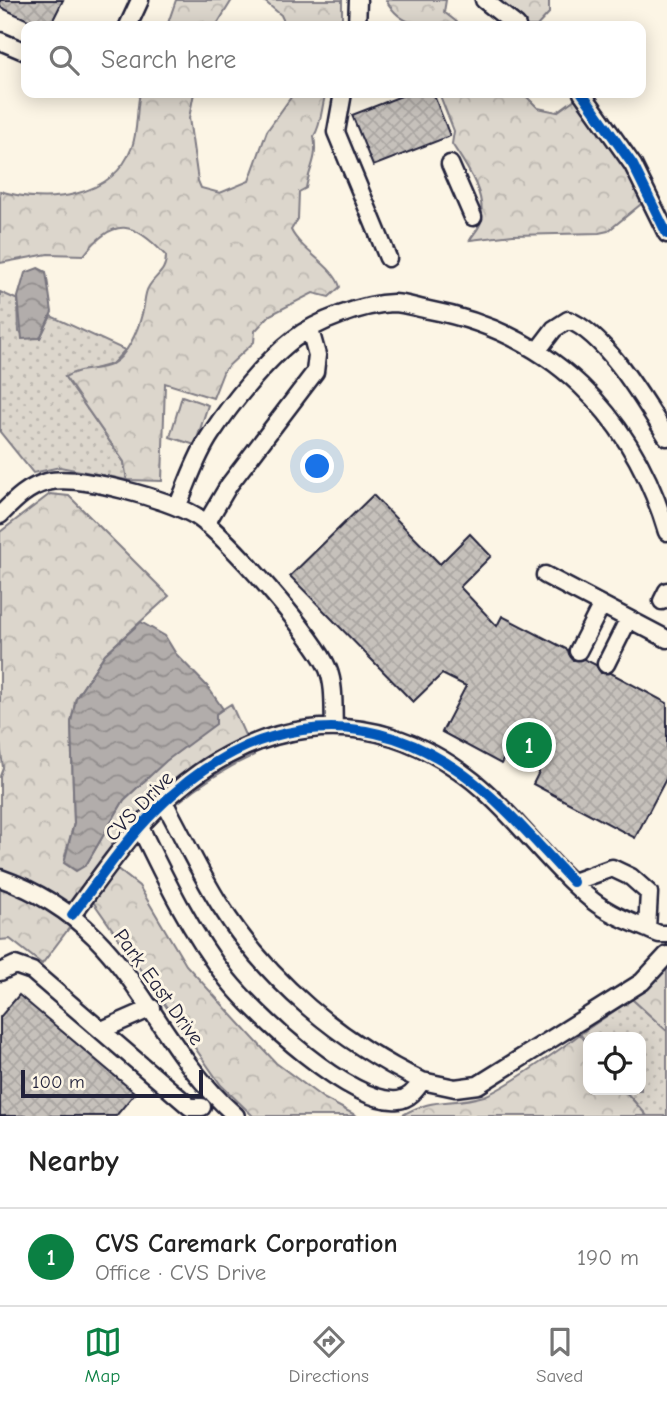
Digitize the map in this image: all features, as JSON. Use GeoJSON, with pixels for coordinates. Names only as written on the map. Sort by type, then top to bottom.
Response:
{"type":"FeatureCollection","features":[{"type":"Feature","properties":{"kind":"street"},"geometry":{"type":"LineString","coordinates":[[130,21],[140,0]]}},
{"type":"Feature","properties":{"kind":"street"},"geometry":{"type":"LineString","coordinates":[[357,21],[358,0]]}},
{"type":"Feature","properties":{"kind":"street"},"geometry":{"type":"LineString","coordinates":[[484,0],[511,21]]}},
{"type":"Feature","properties":{"kind":"street"},"geometry":{"type":"LineString","coordinates":[[0,41],[21,50]]}},
{"type":"Feature","properties":{"kind":"street"},"geometry":{"type":"LineString","coordinates":[[342,98],[336,132],[388,258]]}},
{"type":"Feature","properties":{"kind":"street"},"geometry":{"type":"LineString","coordinates":[[586,98],[633,165],[667,234]]}},
{"type":"Feature","properties":{"kind":"street"},"geometry":{"type":"LineString","coordinates":[[450,164],[473,217]]}},
{"type":"Feature","properties":{"kind":"street"},"geometry":{"type":"LineString","coordinates":[[177,506],[209,436],[270,361],[295,338],[339,314],[393,303],[478,322],[538,350],[558,364],[605,412],[639,459],[667,532]]}},
{"type":"Feature","properties":{"kind":"street"},"geometry":{"type":"LineString","coordinates":[[538,350],[554,329],[568,320],[582,325],[629,377],[667,437]]}},
{"type":"Feature","properties":{"kind":"street"},"geometry":{"type":"LineString","coordinates":[[206,524],[229,485],[315,372],[317,355],[310,330]]}},
{"type":"Feature","properties":{"kind":"street"},"geometry":{"type":"LineString","coordinates":[[0,515],[23,492],[45,482],[63,479],[163,500],[206,524],[277,598],[323,659],[331,678],[334,727]]}},
{"type":"Feature","properties":{"kind":"street"},"geometry":{"type":"LineString","coordinates":[[545,575],[667,639]]}},
{"type":"Feature","properties":{"kind":"street"},"geometry":{"type":"LineString","coordinates":[[578,651],[601,606]]}},
{"type":"Feature","properties":{"kind":"street"},"geometry":{"type":"LineString","coordinates":[[606,664],[628,620]]}},
{"type":"Feature","properties":{"kind":"street","name":"CVS Drive"},"geometry":{"type":"LineString","coordinates":[[72,915],[140,827],[164,802],[205,770],[251,746],[298,731],[334,727],[360,728],[389,735],[449,764],[497,802],[594,902],[647,929],[667,934]]}},
{"type":"Feature","properties":{"kind":"street"},"geometry":{"type":"LineString","coordinates":[[164,802],[219,904],[272,969],[322,1022],[372,1057],[422,1081],[455,1088],[478,1085],[642,982],[667,955]]}},
{"type":"Feature","properties":{"kind":"street"},"geometry":{"type":"LineString","coordinates":[[140,827],[181,909],[227,979],[265,1020],[309,1058],[355,1087],[398,1100],[411,1095],[422,1081]]}},
{"type":"Feature","properties":{"kind":"street"},"geometry":{"type":"LineString","coordinates":[[573,882],[612,869],[631,877],[649,893],[647,929]]}},
{"type":"Feature","properties":{"kind":"street","name":"Park East Drive"},"geometry":{"type":"LineString","coordinates":[[0,878],[38,894],[72,915],[114,955],[214,1094],[236,1116]]}},
{"type":"Feature","properties":{"kind":"street"},"geometry":{"type":"LineString","coordinates":[[0,972],[15,965],[33,971],[104,1029],[108,1039],[198,1112],[214,1094]]}},
{"type":"Feature","properties":{"kind":"street"},"geometry":{"type":"LineString","coordinates":[[104,1029],[152,1008]]}},
{"type":"Feature","properties":{"kind":"green space"},"geometry":{"type":"Polygon","coordinates":[[[176,0],[232,0],[219,21],[169,21],[176,0]]]}},
{"type":"Feature","properties":{"kind":"green space"},"geometry":{"type":"Polygon","coordinates":[[[263,0],[342,0],[342,21],[284,21],[281,15],[263,0]]]}},
{"type":"Feature","properties":{"kind":"green space"},"geometry":{"type":"Polygon","coordinates":[[[386,0],[446,0],[444,12],[456,21],[407,21],[393,10],[386,0]]]}},
{"type":"Feature","properties":{"kind":"green space"},"geometry":{"type":"Polygon","coordinates":[[[484,0],[549,0],[549,13],[542,21],[514,21],[484,0]]]}},
{"type":"Feature","properties":{"kind":"green space"},"geometry":{"type":"Polygon","coordinates":[[[139,98],[193,98],[189,118],[198,181],[201,188],[220,193],[249,181],[267,131],[290,98],[325,98],[314,136],[313,162],[306,188],[299,192],[298,219],[291,230],[302,245],[331,272],[340,287],[329,297],[313,293],[270,315],[255,331],[254,342],[224,370],[213,398],[165,383],[162,481],[127,480],[124,462],[65,377],[112,364],[122,355],[138,327],[147,291],[162,270],[166,256],[144,236],[124,228],[105,234],[84,255],[48,254],[0,263],[0,191],[57,197],[76,194],[110,178],[123,164],[132,147],[139,98]]]}},
{"type":"Feature","properties":{"kind":"green space"},"geometry":{"type":"Polygon","coordinates":[[[441,98],[528,98],[538,108],[557,112],[576,98],[585,98],[651,196],[608,231],[513,235],[470,240],[480,224],[481,200],[474,181],[452,144],[454,131],[441,98]]]}},
{"type":"Feature","properties":{"kind":"green space"},"geometry":{"type":"Polygon","coordinates":[[[0,292],[18,300],[19,332],[40,338],[51,316],[125,350],[112,364],[65,377],[124,462],[127,480],[60,467],[33,473],[0,432],[0,292]]]}},
{"type":"Feature","properties":{"kind":"green space"},"geometry":{"type":"Polygon","coordinates":[[[182,396],[208,405],[195,445],[170,437],[182,396]]]}},
{"type":"Feature","properties":{"kind":"green space"},"geometry":{"type":"Polygon","coordinates":[[[50,494],[69,496],[169,596],[105,654],[76,698],[71,723],[74,823],[65,856],[86,865],[124,800],[215,714],[231,704],[254,755],[194,790],[162,817],[115,867],[139,886],[186,965],[276,1063],[323,1098],[357,1116],[253,1116],[221,1085],[91,899],[42,964],[10,939],[0,940],[0,776],[3,768],[0,743],[0,532],[50,494]]]}},
{"type":"Feature","properties":{"kind":"green space"},"geometry":{"type":"Polygon","coordinates":[[[667,967],[667,1031],[632,999],[659,968],[667,967]]]}},
{"type":"Feature","properties":{"kind":"green space"},"geometry":{"type":"Polygon","coordinates":[[[632,999],[667,1031],[667,1116],[647,1116],[628,1095],[646,1095],[646,1032],[583,1032],[583,1038],[580,1034],[632,999]]]}},
{"type":"Feature","properties":{"kind":"green space"},"geometry":{"type":"Polygon","coordinates":[[[580,1034],[583,1038],[583,1095],[628,1095],[647,1116],[401,1116],[423,1106],[484,1096],[532,1068],[580,1034]]]}},
{"type":"Feature","properties":{"kind":"water"},"geometry":{"type":"Polygon","coordinates":[[[38,268],[46,272],[52,312],[40,338],[22,339],[18,297],[25,273],[38,268]]]}},
{"type":"Feature","properties":{"kind":"water"},"geometry":{"type":"Polygon","coordinates":[[[141,622],[165,636],[176,654],[207,686],[223,709],[216,714],[216,724],[166,761],[124,800],[86,865],[76,871],[64,863],[74,823],[71,722],[76,698],[105,654],[141,622]]]}},
{"type":"Feature","properties":{"kind":"building"},"geometry":{"type":"Polygon","coordinates":[[[0,0],[63,0],[52,21],[30,21],[0,7],[0,0]]]}},
{"type":"Feature","properties":{"kind":"building"},"geometry":{"type":"Polygon","coordinates":[[[396,98],[435,98],[450,136],[373,166],[352,115],[396,98]]]}},
{"type":"Feature","properties":{"kind":"building"},"geometry":{"type":"Polygon","coordinates":[[[373,495],[440,564],[470,534],[491,556],[460,587],[497,626],[502,616],[568,650],[573,660],[584,659],[596,665],[601,673],[611,673],[667,703],[667,777],[635,838],[533,784],[539,772],[506,754],[501,764],[442,732],[466,686],[442,674],[413,702],[290,576],[373,495]]]}},
{"type":"Feature","properties":{"kind":"building"},"geometry":{"type":"Polygon","coordinates":[[[19,995],[135,1093],[116,1116],[0,1116],[0,1017],[19,995]]]}},
{"type":"Feature","properties":{"kind":"cycle path"},"geometry":{"type":"LineString","coordinates":[[586,98],[633,165],[667,234]]}},
{"type":"Feature","properties":{"kind":"cycle path"},"geometry":{"type":"LineString","coordinates":[[72,915],[133,835],[189,780],[226,757],[263,740],[302,730],[342,728],[382,735],[422,749],[462,773],[492,797],[573,882]]}},
{"type":"Feature","properties":{"kind":"place","name":"CVS Caremark Corporation"},"geometry":{"type":"Point","coordinates":[529,745]}}]}
